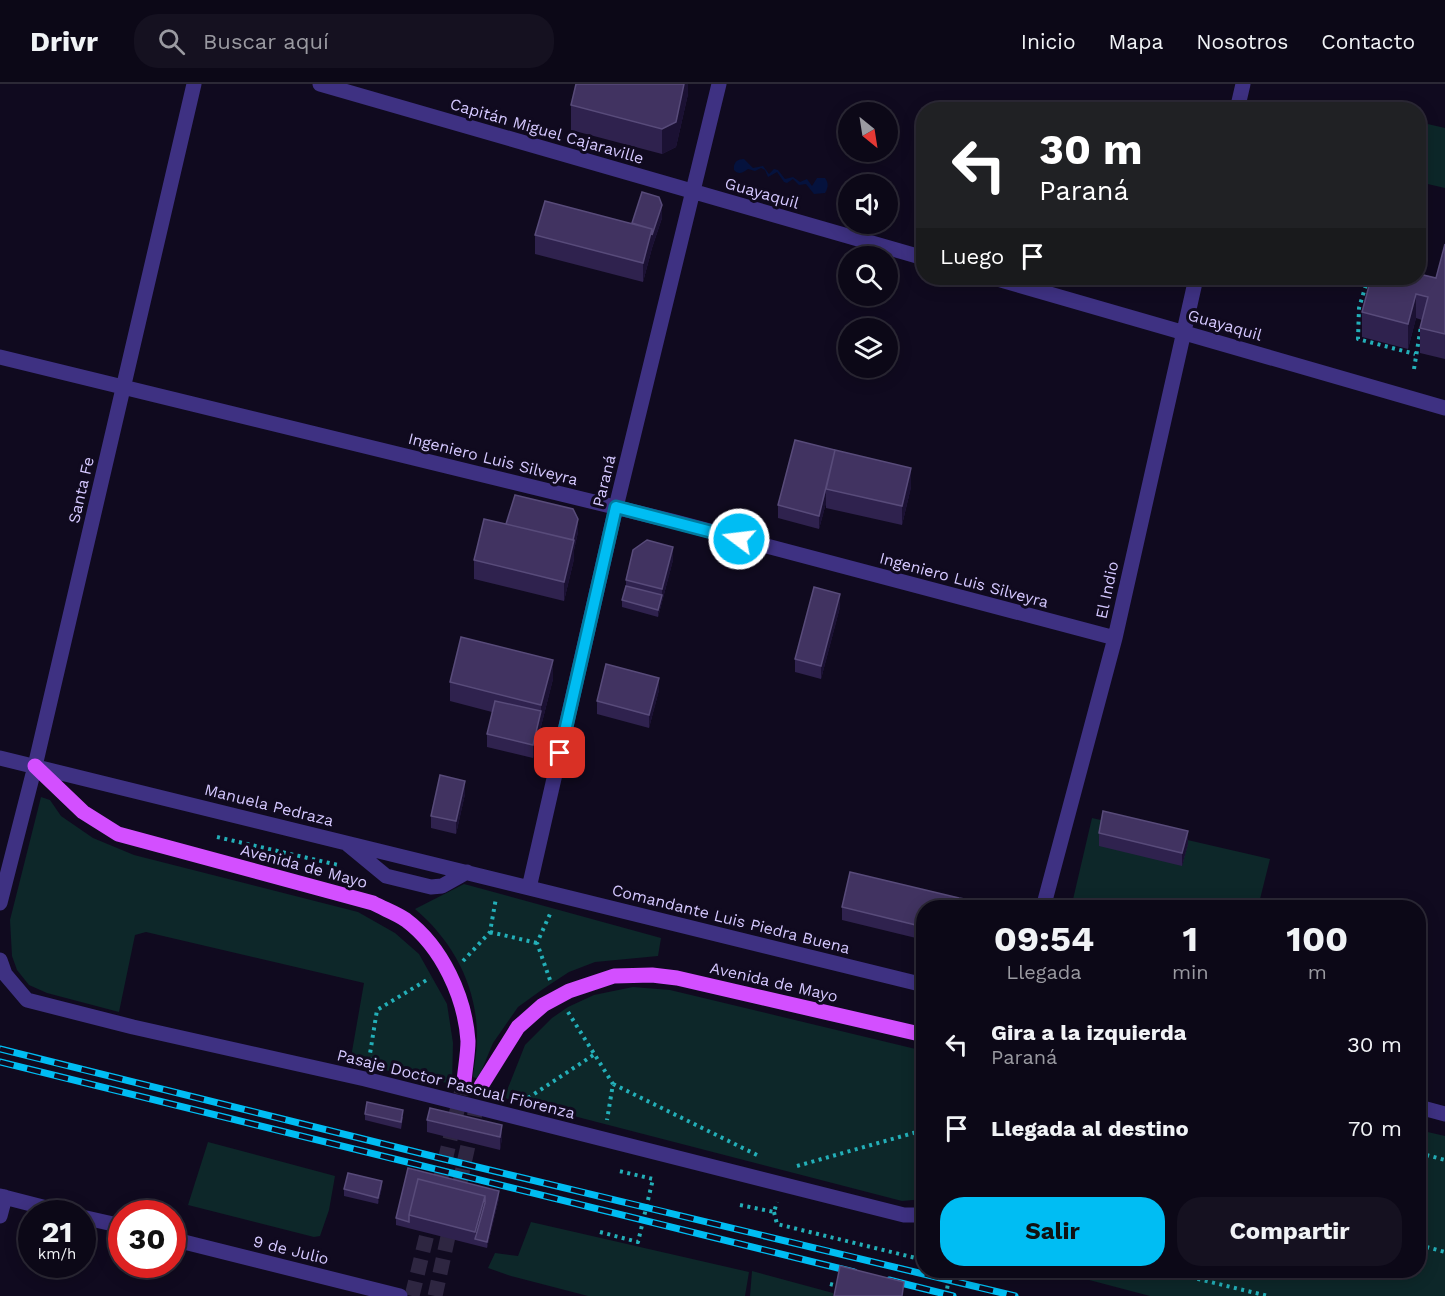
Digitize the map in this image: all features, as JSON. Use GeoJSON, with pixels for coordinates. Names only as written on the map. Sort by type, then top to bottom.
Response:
{"type":"FeatureCollection","features":[{"type":"Feature","properties":{"kind":"main road","name":"Avenida de Mayo"},"geometry":{"type":"LineString","coordinates":[[35,766],[83,812],[118,834],[373,903],[405,919],[424,936],[445,966],[460,1003],[468,1041],[464,1082]]}},
{"type":"Feature","properties":{"kind":"main road","name":"Avenida de Mayo"},"geometry":{"type":"LineString","coordinates":[[481,1086],[518,1027],[543,1005],[570,992],[614,976],[652,975],[677,978],[916,1033]]}},
{"type":"Feature","properties":{"kind":"street","name":"Santa Fe"},"geometry":{"type":"LineString","coordinates":[[0,903],[35,766],[194,84]]}},
{"type":"Feature","properties":{"kind":"street","name":"Capitán Miguel Cajaraville"},"geometry":{"type":"LineString","coordinates":[[320,84],[693,193]]}},
{"type":"Feature","properties":{"kind":"street","name":"Paraná"},"geometry":{"type":"LineString","coordinates":[[529,888],[616,507],[718,84]]}},
{"type":"Feature","properties":{"kind":"street"},"geometry":{"type":"LineString","coordinates":[[1239,102],[1243,84]]}},
{"type":"Feature","properties":{"kind":"street","name":"Guayaquil"},"geometry":{"type":"LineString","coordinates":[[693,193],[916,256]]}},
{"type":"Feature","properties":{"kind":"street","name":"Guayaquil"},"geometry":{"type":"LineString","coordinates":[[1018,285],[1445,408]]}},
{"type":"Feature","properties":{"kind":"street","name":"El Indio"},"geometry":{"type":"LineString","coordinates":[[1045,900],[1115,638],[1194,285]]}},
{"type":"Feature","properties":{"kind":"street","name":"Ingeniero Luis Silveyra"},"geometry":{"type":"LineString","coordinates":[[0,357],[616,507],[1115,638]]}},
{"type":"Feature","properties":{"kind":"street","name":"Manuela Pedraza"},"geometry":{"type":"LineString","coordinates":[[0,758],[529,888]]}},
{"type":"Feature","properties":{"kind":"street"},"geometry":{"type":"LineString","coordinates":[[346,842],[386,876],[409,882],[431,887],[442,886],[467,872]]}},
{"type":"Feature","properties":{"kind":"street","name":"Comandante Luis Piedra Buena"},"geometry":{"type":"LineString","coordinates":[[529,888],[916,983]]}},
{"type":"Feature","properties":{"kind":"street","name":"Pasaje Doctor Pascual Fiorenza"},"geometry":{"type":"LineString","coordinates":[[0,960],[5,974],[27,1000],[133,1027],[365,1079],[904,1215],[916,1215]]}},
{"type":"Feature","properties":{"kind":"street"},"geometry":{"type":"LineString","coordinates":[[1426,1109],[1445,1114]]}},
{"type":"Feature","properties":{"kind":"street"},"geometry":{"type":"LineString","coordinates":[[0,1216],[2,1197],[18,1201]]}},
{"type":"Feature","properties":{"kind":"street","name":"9 de Julio"},"geometry":{"type":"LineString","coordinates":[[186,1243],[366,1292],[400,1296]]}},
{"type":"Feature","properties":{"kind":"path"},"geometry":{"type":"LineString","coordinates":[[1366,285],[1359,308],[1358,339],[1416,354]]}},
{"type":"Feature","properties":{"kind":"path"},"geometry":{"type":"LineString","coordinates":[[1414,369],[1422,320]]}},
{"type":"Feature","properties":{"kind":"path"},"geometry":{"type":"LineString","coordinates":[[213,836],[340,866]]}},
{"type":"Feature","properties":{"kind":"path"},"geometry":{"type":"LineString","coordinates":[[463,961],[490,932],[499,880]]}},
{"type":"Feature","properties":{"kind":"path"},"geometry":{"type":"LineString","coordinates":[[552,987],[537,943],[558,895]]}},
{"type":"Feature","properties":{"kind":"path"},"geometry":{"type":"LineString","coordinates":[[490,932],[537,943]]}},
{"type":"Feature","properties":{"kind":"path"},"geometry":{"type":"LineString","coordinates":[[365,1079],[377,1010],[427,980]]}},
{"type":"Feature","properties":{"kind":"path"},"geometry":{"type":"LineString","coordinates":[[575,1023],[613,1084],[765,1159]]}},
{"type":"Feature","properties":{"kind":"path"},"geometry":{"type":"LineString","coordinates":[[504,1114],[595,1054]]}},
{"type":"Feature","properties":{"kind":"path"},"geometry":{"type":"LineString","coordinates":[[604,1139],[613,1084]]}},
{"type":"Feature","properties":{"kind":"path"},"geometry":{"type":"LineString","coordinates":[[795,1166],[916,1132]]}},
{"type":"Feature","properties":{"kind":"path"},"geometry":{"type":"LineString","coordinates":[[1426,1155],[1445,1160]]}},
{"type":"Feature","properties":{"kind":"path"},"geometry":{"type":"LineString","coordinates":[[600,1232],[638,1242],[653,1179],[619,1171]]}},
{"type":"Feature","properties":{"kind":"path"},"geometry":{"type":"LineString","coordinates":[[774,1212],[777,1224],[916,1258]]}},
{"type":"Feature","properties":{"kind":"path"},"geometry":{"type":"LineString","coordinates":[[1426,1247],[1445,1252]]}},
{"type":"Feature","properties":{"kind":"path"},"geometry":{"type":"LineString","coordinates":[[946,1296],[949,1278]]}},
{"type":"Feature","properties":{"kind":"path"},"geometry":{"type":"LineString","coordinates":[[1194,1278],[1268,1296]]}},
{"type":"Feature","properties":{"kind":"path"},"geometry":{"type":"LineString","coordinates":[[830,1284],[840,1287]]}},
{"type":"Feature","properties":{"kind":"green space"},"geometry":{"type":"Polygon","coordinates":[[[1426,124],[1445,128],[1445,188],[1426,184],[1426,124]]]}},
{"type":"Feature","properties":{"kind":"green space"},"geometry":{"type":"Polygon","coordinates":[[[41,797],[50,800],[61,816],[93,838],[134,855],[358,912],[395,933],[419,954],[447,1004],[453,1043],[452,1084],[350,1063],[364,983],[146,932],[135,935],[119,1012],[47,993],[29,985],[17,970],[12,956],[10,920],[41,797]]]}},
{"type":"Feature","properties":{"kind":"green space"},"geometry":{"type":"Polygon","coordinates":[[[1092,818],[1270,859],[1260,900],[1073,900],[1092,818]]]}},
{"type":"Feature","properties":{"kind":"green space"},"geometry":{"type":"Polygon","coordinates":[[[464,884],[661,938],[658,956],[595,962],[569,972],[543,989],[518,1007],[493,1043],[478,1079],[473,1077],[477,1045],[476,1021],[468,984],[452,951],[429,922],[415,909],[464,884]]]}},
{"type":"Feature","properties":{"kind":"green space"},"geometry":{"type":"Polygon","coordinates":[[[633,987],[670,990],[916,1049],[916,1200],[902,1201],[504,1098],[525,1045],[552,1018],[568,1007],[594,995],[633,987]]]}},
{"type":"Feature","properties":{"kind":"green space"},"geometry":{"type":"Polygon","coordinates":[[[1426,1132],[1445,1136],[1445,1296],[1150,1296],[1082,1278],[1426,1278],[1426,1132]]]}},
{"type":"Feature","properties":{"kind":"green space"},"geometry":{"type":"Polygon","coordinates":[[[208,1142],[335,1176],[329,1210],[320,1236],[314,1237],[188,1205],[208,1142]]]}},
{"type":"Feature","properties":{"kind":"green space"},"geometry":{"type":"Polygon","coordinates":[[[531,1222],[749,1272],[745,1296],[588,1296],[488,1268],[495,1253],[518,1256],[531,1222]]]}},
{"type":"Feature","properties":{"kind":"green space"},"geometry":{"type":"Polygon","coordinates":[[[752,1271],[833,1293],[833,1296],[750,1296],[752,1271]]]}},
{"type":"Feature","properties":{"kind":"shaded area"},"geometry":{"type":"Polygon","coordinates":[[[744,159],[753,168],[763,166],[769,174],[774,169],[778,170],[785,179],[793,177],[800,182],[807,179],[812,186],[817,178],[825,178],[828,184],[827,189],[825,193],[814,194],[806,184],[799,185],[793,179],[787,183],[784,182],[777,172],[768,177],[765,170],[761,168],[737,173],[734,170],[735,163],[744,159]]]}},
{"type":"Feature","properties":{"kind":"building"},"geometry":{"type":"Polygon","coordinates":[[[576,84],[684,84],[676,122],[662,129],[571,105],[576,84]]]}},
{"type":"Feature","properties":{"kind":"building"},"geometry":{"type":"Polygon","coordinates":[[[642,192],[659,197],[662,205],[652,235],[652,229],[632,223],[642,192]]]}},
{"type":"Feature","properties":{"kind":"building"},"geometry":{"type":"Polygon","coordinates":[[[545,201],[652,229],[643,263],[535,235],[545,201]]]}},
{"type":"Feature","properties":{"kind":"building"},"geometry":{"type":"Polygon","coordinates":[[[1445,244],[1445,334],[1420,328],[1428,297],[1416,294],[1408,324],[1362,312],[1369,285],[1426,285],[1426,276],[1436,278],[1445,244]]]}},
{"type":"Feature","properties":{"kind":"building"},"geometry":{"type":"Polygon","coordinates":[[[795,440],[835,450],[819,516],[778,505],[795,440]]]}},
{"type":"Feature","properties":{"kind":"building"},"geometry":{"type":"Polygon","coordinates":[[[835,450],[911,468],[902,506],[826,489],[835,450]]]}},
{"type":"Feature","properties":{"kind":"building"},"geometry":{"type":"Polygon","coordinates":[[[515,495],[573,509],[578,519],[573,540],[506,524],[515,495]]]}},
{"type":"Feature","properties":{"kind":"building"},"geometry":{"type":"Polygon","coordinates":[[[484,519],[574,540],[564,582],[474,560],[484,519]]]}},
{"type":"Feature","properties":{"kind":"building"},"geometry":{"type":"Polygon","coordinates":[[[647,540],[673,547],[662,589],[626,580],[633,550],[647,540]]]}},
{"type":"Feature","properties":{"kind":"building"},"geometry":{"type":"Polygon","coordinates":[[[626,586],[662,595],[658,610],[622,600],[626,586]]]}},
{"type":"Feature","properties":{"kind":"building"},"geometry":{"type":"Polygon","coordinates":[[[814,587],[840,594],[821,666],[795,659],[814,587]]]}},
{"type":"Feature","properties":{"kind":"building"},"geometry":{"type":"Polygon","coordinates":[[[461,637],[553,660],[541,705],[450,682],[461,637]]]}},
{"type":"Feature","properties":{"kind":"building"},"geometry":{"type":"Polygon","coordinates":[[[606,664],[659,678],[649,715],[597,701],[606,664]]]}},
{"type":"Feature","properties":{"kind":"building"},"geometry":{"type":"Polygon","coordinates":[[[495,701],[541,711],[533,745],[487,734],[495,701]]]}},
{"type":"Feature","properties":{"kind":"building"},"geometry":{"type":"Polygon","coordinates":[[[440,775],[465,781],[456,821],[431,816],[440,775]]]}},
{"type":"Feature","properties":{"kind":"building"},"geometry":{"type":"Polygon","coordinates":[[[1103,811],[1188,831],[1182,853],[1099,833],[1103,811]]]}},
{"type":"Feature","properties":{"kind":"building"},"geometry":{"type":"Polygon","coordinates":[[[850,872],[970,900],[916,900],[916,925],[842,907],[850,872]]]}},
{"type":"Feature","properties":{"kind":"building"},"geometry":{"type":"Polygon","coordinates":[[[367,1102],[403,1110],[401,1122],[365,1114],[367,1102]]]}},
{"type":"Feature","properties":{"kind":"building"},"geometry":{"type":"Polygon","coordinates":[[[430,1108],[502,1125],[500,1137],[427,1120],[430,1108]]]}},
{"type":"Feature","properties":{"kind":"building"},"geometry":{"type":"Polygon","coordinates":[[[408,1168],[499,1191],[487,1242],[475,1239],[485,1196],[418,1179],[409,1222],[396,1218],[408,1168]]]}},
{"type":"Feature","properties":{"kind":"building"},"geometry":{"type":"Polygon","coordinates":[[[348,1173],[382,1181],[378,1198],[344,1189],[348,1173]]]}},
{"type":"Feature","properties":{"kind":"building"},"geometry":{"type":"Polygon","coordinates":[[[418,1179],[485,1196],[475,1232],[409,1215],[418,1179]]]}},
{"type":"Feature","properties":{"kind":"building"},"geometry":{"type":"Polygon","coordinates":[[[840,1266],[904,1282],[902,1296],[834,1296],[840,1266]]]}},
{"type":"Feature","properties":{"kind":"tunnel"},"geometry":{"type":"LineString","coordinates":[[412,1296],[464,1082]]}},
{"type":"Feature","properties":{"kind":"tunnel"},"geometry":{"type":"LineString","coordinates":[[435,1296],[481,1086]]}},
{"type":"Feature","properties":{"kind":"railway"},"geometry":{"type":"LineString","coordinates":[[0,1049],[916,1272]]}},
{"type":"Feature","properties":{"kind":"railway"},"geometry":{"type":"LineString","coordinates":[[0,1062],[854,1272]]}},
{"type":"Feature","properties":{"kind":"railway"},"geometry":{"type":"LineString","coordinates":[[940,1278],[1015,1296]]}},
{"type":"Feature","properties":{"kind":"railway"},"geometry":{"type":"LineString","coordinates":[[889,1280],[953,1296]]}},
{"type":"Feature","properties":{"kind":"route"},"geometry":{"type":"LineString","coordinates":[[560,753],[616,507],[739,539]]}}]}
